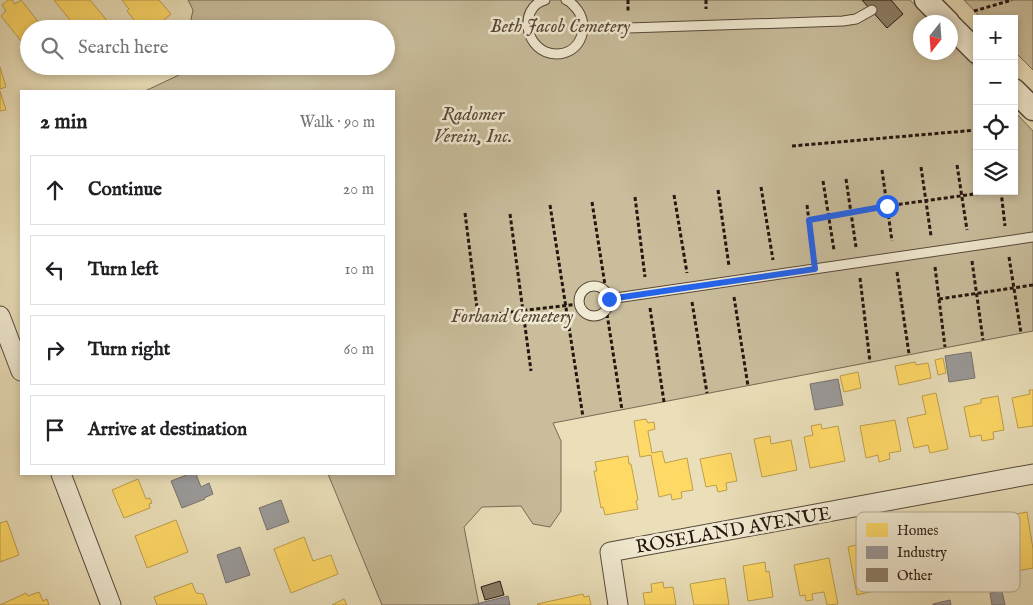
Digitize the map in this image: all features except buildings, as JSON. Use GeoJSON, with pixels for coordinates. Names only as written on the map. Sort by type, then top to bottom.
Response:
{"type":"FeatureCollection","features":[{"type":"Feature","properties":{"kind":"street"},"geometry":{"type":"LineString","coordinates":[[926,0],[940,15]]}},
{"type":"Feature","properties":{"kind":"street"},"geometry":{"type":"LineString","coordinates":[[958,33],[973,48]]}},
{"type":"Feature","properties":{"kind":"street"},"geometry":{"type":"LineString","coordinates":[[1018,94],[1033,109]]}},
{"type":"Feature","properties":{"kind":"street"},"geometry":{"type":"LineString","coordinates":[[0,316],[20,369]]}},
{"type":"Feature","properties":{"kind":"street","name":"ROSELAND AVENUE"},"geometry":{"type":"LineString","coordinates":[[618,605],[610,552],[1033,474]]}},
{"type":"Feature","properties":{"kind":"street"},"geometry":{"type":"LineString","coordinates":[[61,475],[111,605]]}},
{"type":"Feature","properties":{"kind":"lane"},"geometry":{"type":"LineString","coordinates":[[546,0],[542,1],[532,10],[527,24],[530,38],[536,46],[548,53],[558,54],[570,50],[577,44],[584,28],[582,14],[566,0]]}},
{"type":"Feature","properties":{"kind":"lane"},"geometry":{"type":"LineString","coordinates":[[584,28],[843,21],[856,19],[872,10]]}},
{"type":"Feature","properties":{"kind":"lane"},"geometry":{"type":"LineString","coordinates":[[608,296],[775,275],[1033,237]]}},
{"type":"Feature","properties":{"kind":"lane"},"geometry":{"type":"LineString","coordinates":[[593,286],[601,288],[608,296],[609,303],[606,311],[598,316],[590,316],[583,312],[578,304],[583,290],[593,286]]}},
{"type":"Feature","properties":{"kind":"path"},"geometry":{"type":"LineString","coordinates":[[974,11],[1012,0]]}},
{"type":"Feature","properties":{"kind":"path"},"geometry":{"type":"LineString","coordinates":[[792,146],[973,130]]}},
{"type":"Feature","properties":{"kind":"path"},"geometry":{"type":"LineString","coordinates":[[823,182],[836,266]]}},
{"type":"Feature","properties":{"kind":"path"},"geometry":{"type":"LineString","coordinates":[[761,187],[775,275]]}},
{"type":"Feature","properties":{"kind":"path"},"geometry":{"type":"LineString","coordinates":[[809,220],[887,206],[973,194]]}},
{"type":"Feature","properties":{"kind":"path"},"geometry":{"type":"LineString","coordinates":[[1001,195],[1021,333]]}},
{"type":"Feature","properties":{"kind":"path"},"geometry":{"type":"LineString","coordinates":[[592,202],[608,296]]}},
{"type":"Feature","properties":{"kind":"path"},"geometry":{"type":"LineString","coordinates":[[550,205],[583,417]]}},
{"type":"Feature","properties":{"kind":"path"},"geometry":{"type":"LineString","coordinates":[[807,205],[815,269]]}},
{"type":"Feature","properties":{"kind":"path"},"geometry":{"type":"LineString","coordinates":[[465,213],[478,316],[578,304]]}},
{"type":"Feature","properties":{"kind":"path"},"geometry":{"type":"LineString","coordinates":[[510,214],[531,371]]}},
{"type":"Feature","properties":{"kind":"path"},"geometry":{"type":"LineString","coordinates":[[939,299],[1033,285]]}},
{"type":"Feature","properties":{"kind":"path"},"geometry":{"type":"LineString","coordinates":[[606,311],[622,410]]}},
{"type":"Feature","properties":{"kind":"green space"},"geometry":{"type":"Polygon","coordinates":[[[188,0],[910,0],[926,15],[913,15],[913,60],[958,60],[958,48],[973,65],[973,195],[1018,195],[1018,115],[1033,131],[1033,331],[553,423],[561,441],[561,511],[550,527],[533,524],[521,506],[482,507],[464,527],[479,605],[382,605],[328,475],[395,475],[395,90],[147,90],[179,75],[395,75],[395,20],[191,20],[193,10],[188,0]]]}},
{"type":"Feature","properties":{"kind":"green space"},"geometry":{"type":"Polygon","coordinates":[[[964,0],[1033,0],[1033,70],[1018,55],[1018,15],[978,15],[964,0]]]}},
{"type":"Feature","properties":{"kind":"route"},"geometry":{"type":"LineString","coordinates":[[609,299],[815,269],[809,220],[851,214],[887,206]]}},
{"type":"Feature","properties":{"kind":"park label","name":"Beth Jacob Cemetery"},"geometry":{"type":"Point","coordinates":[560,25]}},
{"type":"Feature","properties":{"kind":"park label","name":"Radomer Verein, Inc."},"geometry":{"type":"Point","coordinates":[473,124]}},
{"type":"Feature","properties":{"kind":"park label","name":"Forband Cemetery"},"geometry":{"type":"Point","coordinates":[512,315]}}]}
